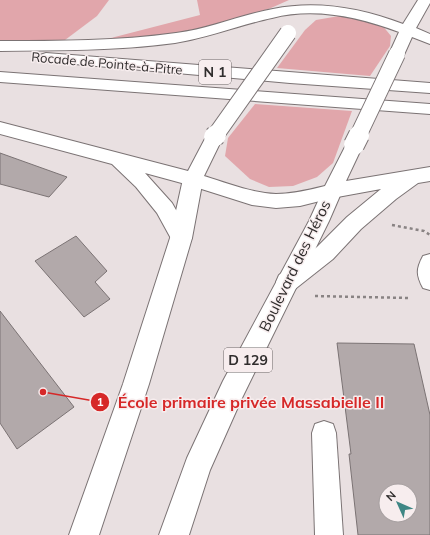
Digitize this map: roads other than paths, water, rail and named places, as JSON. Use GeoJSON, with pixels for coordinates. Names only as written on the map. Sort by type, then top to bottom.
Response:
{"type":"FeatureCollection","features":[{"type":"Feature","properties":{"kind":"main road"},"geometry":{"type":"LineString","coordinates":[[84,535],[136,384],[181,238],[193,179],[214,137],[288,33],[311,4]]}},
{"type":"Feature","properties":{"kind":"main road"},"geometry":{"type":"LineString","coordinates":[[0,46],[98,44],[176,38],[213,30],[272,13],[311,4],[333,9],[352,11],[376,18],[430,39]]}},
{"type":"Feature","properties":{"kind":"main road","name":"Boulevard des Héros"},"geometry":{"type":"LineString","coordinates":[[174,535],[204,454],[232,390],[319,221],[408,30],[425,6]]}},
{"type":"Feature","properties":{"kind":"main road","name":"Rocade de Pointe-à-Pitre"},"geometry":{"type":"LineString","coordinates":[[0,54],[430,88]]}},
{"type":"Feature","properties":{"kind":"main road","name":"Rocade de Pointe-à-Pitre"},"geometry":{"type":"LineString","coordinates":[[0,77],[430,110]]}},
{"type":"Feature","properties":{"kind":"main road"},"geometry":{"type":"LineString","coordinates":[[0,128],[193,179],[252,198],[276,201],[300,199],[332,191],[423,175]]}},
{"type":"Feature","properties":{"kind":"main road"},"geometry":{"type":"LineString","coordinates":[[116,159],[143,182],[166,208],[181,238]]}},
{"type":"Feature","properties":{"kind":"main road"},"geometry":{"type":"LineString","coordinates":[[284,289],[325,253],[354,223],[389,194],[423,175]]}},
{"type":"Feature","properties":{"kind":"lane"},"geometry":{"type":"LineString","coordinates":[[430,262],[427,268],[430,282]]}},
{"type":"Feature","properties":{"kind":"lane"},"geometry":{"type":"LineString","coordinates":[[324,433],[329,535]]}},
{"type":"Feature","properties":{"kind":"place","name":"École primaire privée Massabielle II"},"geometry":{"type":"Point","coordinates":[43,392]}}]}
